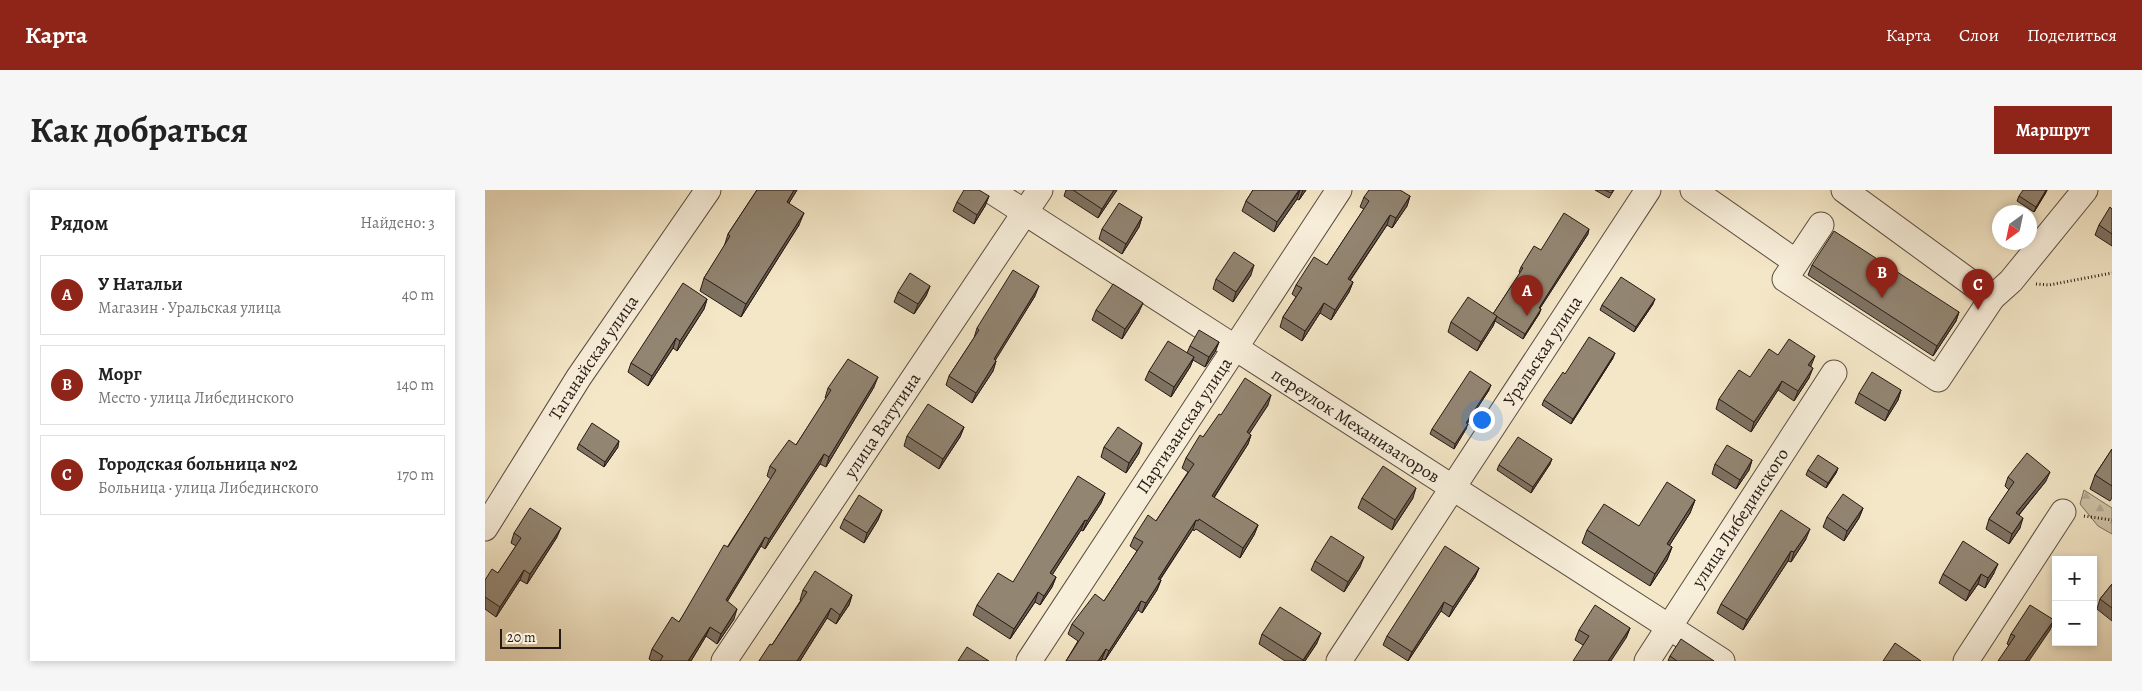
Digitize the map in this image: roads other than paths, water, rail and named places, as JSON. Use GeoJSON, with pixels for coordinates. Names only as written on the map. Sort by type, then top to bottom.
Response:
{"type":"FeatureCollection","features":[{"type":"Feature","properties":{"kind":"street","name":"Таганайская улица"},"geometry":{"type":"LineString","coordinates":[[485,528],[579,377],[708,190]]}},
{"type":"Feature","properties":{"kind":"street","name":"переулок Механизаторов"},"geometry":{"type":"LineString","coordinates":[[990,190],[1721,661]]}},
{"type":"Feature","properties":{"kind":"street","name":"улица Ватутина"},"geometry":{"type":"LineString","coordinates":[[725,661],[1041,190]]}},
{"type":"Feature","properties":{"kind":"street","name":"Партизанская улица"},"geometry":{"type":"LineString","coordinates":[[1029,661],[1234,346],[1339,190]]}},
{"type":"Feature","properties":{"kind":"street","name":"Уральская улица"},"geometry":{"type":"LineString","coordinates":[[1339,661],[1648,190]]}},
{"type":"Feature","properties":{"kind":"street"},"geometry":{"type":"LineString","coordinates":[[1693,190],[1796,262]]}},
{"type":"Feature","properties":{"kind":"street"},"geometry":{"type":"LineString","coordinates":[[1844,190],[1992,298]]}},
{"type":"Feature","properties":{"kind":"street"},"geometry":{"type":"LineString","coordinates":[[1821,224],[1785,279],[1938,379],[1992,298],[2011,281],[2085,190]]}},
{"type":"Feature","properties":{"kind":"street","name":"улица Либединского"},"geometry":{"type":"LineString","coordinates":[[1647,661],[1834,373]]}},
{"type":"Feature","properties":{"kind":"street"},"geometry":{"type":"LineString","coordinates":[[1966,661],[2063,512]]}},
{"type":"Feature","properties":{"kind":"place","name":"Морг"},"geometry":{"type":"Point","coordinates":[1882,298]}},
{"type":"Feature","properties":{"kind":"place","name":"Городская больница №2"},"geometry":{"type":"Point","coordinates":[1978,310]}},
{"type":"Feature","properties":{"kind":"place","name":"У Натальи"},"geometry":{"type":"Point","coordinates":[1527,316]}}]}
